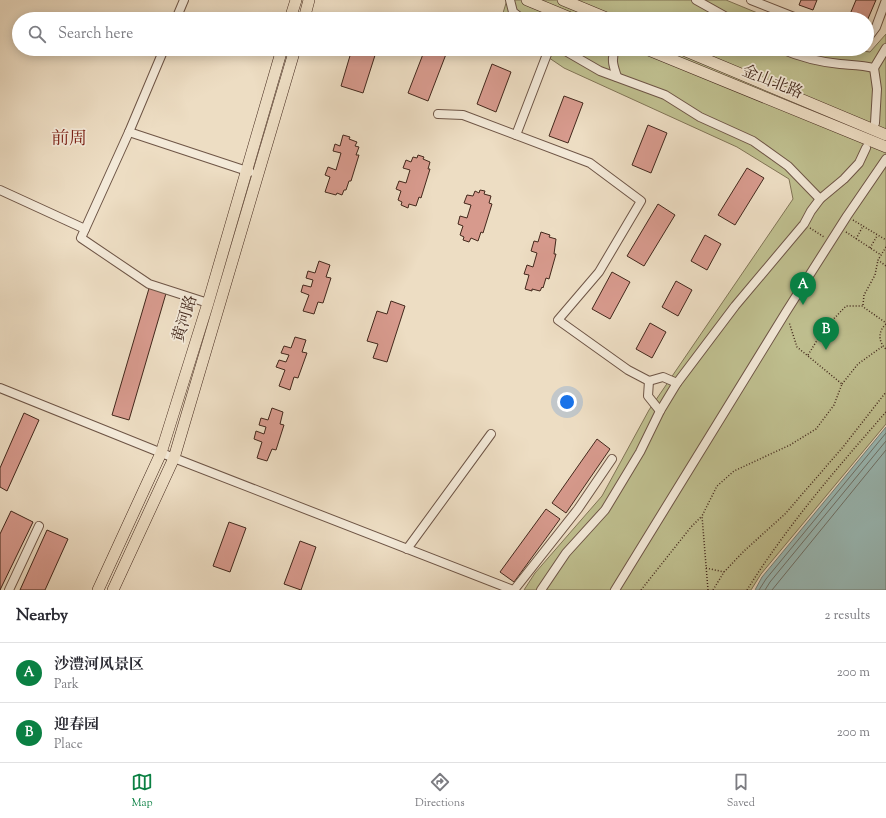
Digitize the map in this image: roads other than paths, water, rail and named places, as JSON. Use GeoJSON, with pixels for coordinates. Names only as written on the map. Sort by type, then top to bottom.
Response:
{"type":"FeatureCollection","features":[{"type":"Feature","properties":{"kind":"main road"},"geometry":{"type":"LineString","coordinates":[[292,12],[296,0]]}},
{"type":"Feature","properties":{"kind":"main road"},"geometry":{"type":"LineString","coordinates":[[306,12],[309,0]]}},
{"type":"Feature","properties":{"kind":"main road"},"geometry":{"type":"LineString","coordinates":[[527,0],[556,12]]}},
{"type":"Feature","properties":{"kind":"main road"},"geometry":{"type":"LineString","coordinates":[[563,0],[592,12]]}},
{"type":"Feature","properties":{"kind":"main road","name":"黄河路"},"geometry":{"type":"LineString","coordinates":[[98,590],[161,453],[208,303],[280,56]]}},
{"type":"Feature","properties":{"kind":"main road","name":"黄河路"},"geometry":{"type":"LineString","coordinates":[[113,590],[174,458],[293,56]]}},
{"type":"Feature","properties":{"kind":"main road","name":"金山北路"},"geometry":{"type":"LineString","coordinates":[[663,56],[886,147]]}},
{"type":"Feature","properties":{"kind":"main road","name":"金山北路"},"geometry":{"type":"LineString","coordinates":[[698,56],[886,134]]}},
{"type":"Feature","properties":{"kind":"street"},"geometry":{"type":"LineString","coordinates":[[179,12],[184,0]]}},
{"type":"Feature","properties":{"kind":"street"},"geometry":{"type":"LineString","coordinates":[[510,0],[513,12]]}},
{"type":"Feature","properties":{"kind":"street"},"geometry":{"type":"LineString","coordinates":[[696,0],[717,12]]}},
{"type":"Feature","properties":{"kind":"street"},"geometry":{"type":"LineString","coordinates":[[751,0],[781,12]]}},
{"type":"Feature","properties":{"kind":"street"},"geometry":{"type":"LineString","coordinates":[[874,30],[886,0]]}},
{"type":"Feature","properties":{"kind":"street"},"geometry":{"type":"LineString","coordinates":[[875,123],[877,88],[874,68],[886,48]]}},
{"type":"Feature","properties":{"kind":"street"},"geometry":{"type":"LineString","coordinates":[[161,56],[129,132],[81,238],[149,284],[208,303]]}},
{"type":"Feature","properties":{"kind":"street"},"geometry":{"type":"LineString","coordinates":[[516,135],[546,56]]}},
{"type":"Feature","properties":{"kind":"street"},"geometry":{"type":"LineString","coordinates":[[574,56],[600,71],[665,95],[700,117],[753,141],[788,166],[820,199]]}},
{"type":"Feature","properties":{"kind":"street"},"geometry":{"type":"LineString","coordinates":[[612,56],[617,77]]}},
{"type":"Feature","properties":{"kind":"street"},"geometry":{"type":"LineString","coordinates":[[801,56],[815,61],[874,68]]}},
{"type":"Feature","properties":{"kind":"street"},"geometry":{"type":"LineString","coordinates":[[438,114],[463,116],[590,163],[642,201],[600,272],[558,320],[628,370],[649,381],[663,377],[677,383]]}},
{"type":"Feature","properties":{"kind":"street"},"geometry":{"type":"LineString","coordinates":[[129,132],[258,174]]}},
{"type":"Feature","properties":{"kind":"street"},"geometry":{"type":"LineString","coordinates":[[541,590],[566,552],[605,510],[640,452],[660,411],[677,383],[735,306],[804,224],[820,199],[844,179],[859,163],[866,148]]}},
{"type":"Feature","properties":{"kind":"street"},"geometry":{"type":"LineString","coordinates":[[615,590],[831,240],[886,159]]}},
{"type":"Feature","properties":{"kind":"street"},"geometry":{"type":"LineString","coordinates":[[0,190],[85,229]]}},
{"type":"Feature","properties":{"kind":"street"},"geometry":{"type":"LineString","coordinates":[[649,381],[648,396],[660,411]]}},
{"type":"Feature","properties":{"kind":"street"},"geometry":{"type":"LineString","coordinates":[[0,388],[161,453],[513,590],[578,509],[612,459]]}},
{"type":"Feature","properties":{"kind":"street"},"geometry":{"type":"LineString","coordinates":[[407,549],[491,434]]}},
{"type":"Feature","properties":{"kind":"street"},"geometry":{"type":"LineString","coordinates":[[9,590],[39,526]]}},
{"type":"Feature","properties":{"kind":"water"},"geometry":{"type":"Polygon","coordinates":[[[886,427],[886,590],[755,590],[762,577],[886,427]]]}},
{"type":"Feature","properties":{"kind":"place","name":"沙澧河风景区"},"geometry":{"type":"Point","coordinates":[803,305]}},
{"type":"Feature","properties":{"kind":"place","name":"迎春园"},"geometry":{"type":"Point","coordinates":[826,350]}},
{"type":"Feature","properties":{"kind":"district","name":"前周"},"geometry":{"type":"Point","coordinates":[69,140]}}]}
